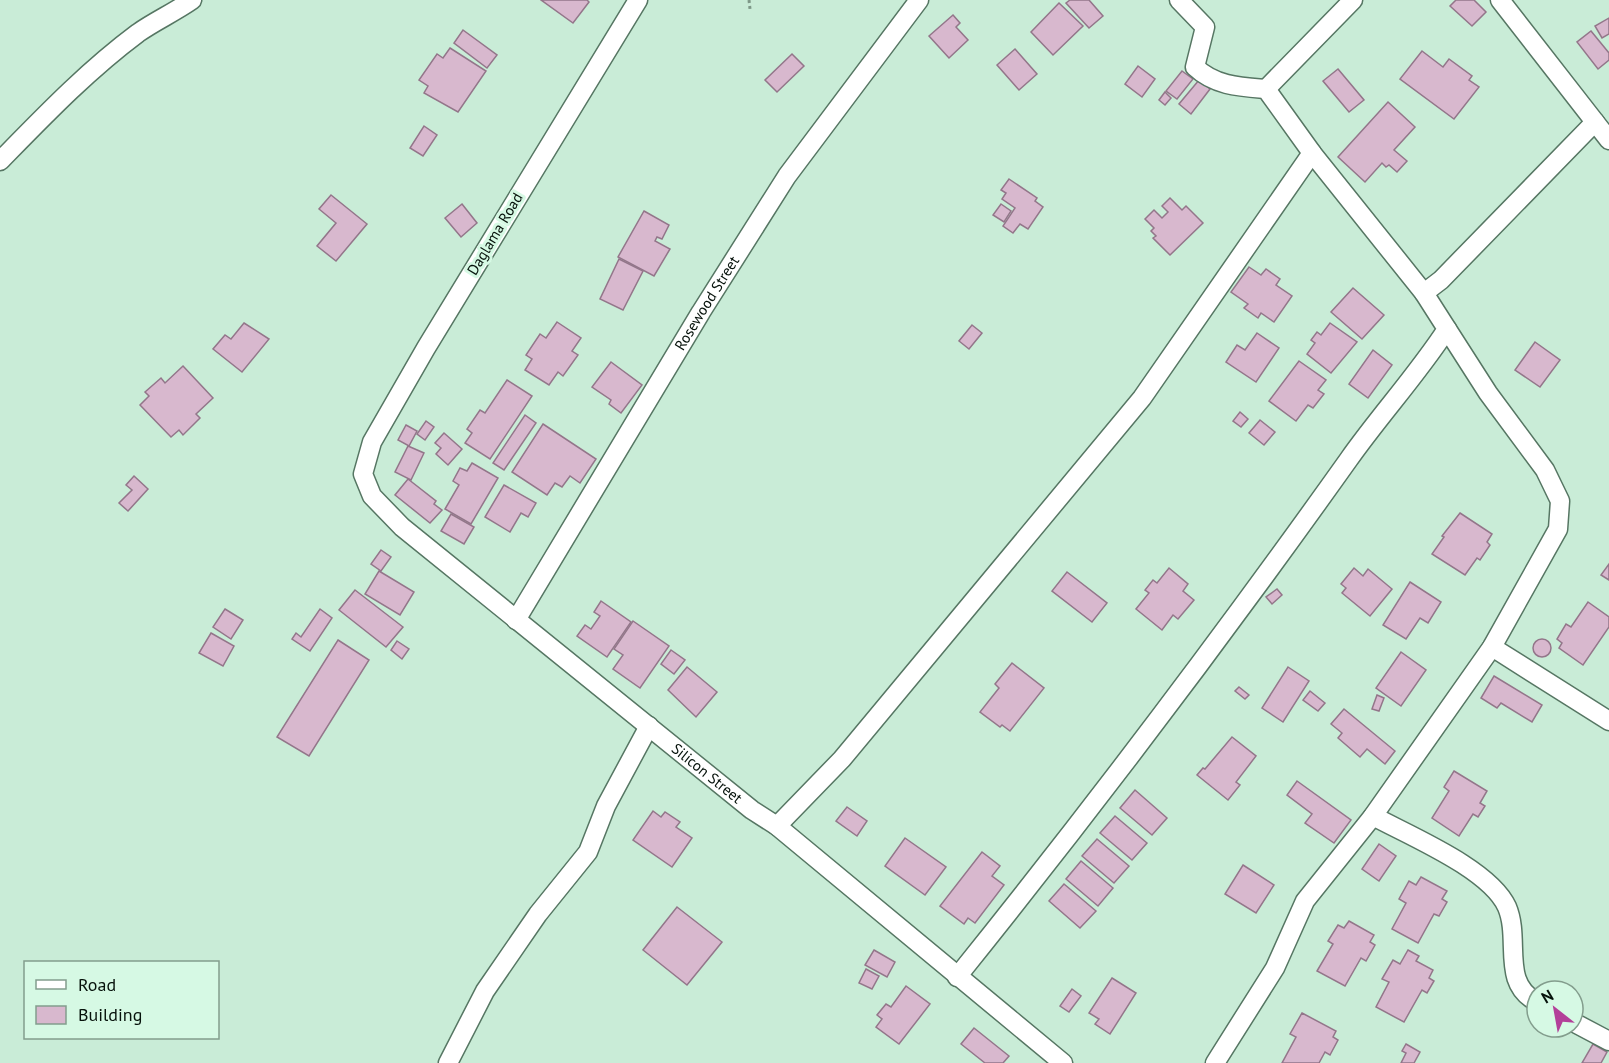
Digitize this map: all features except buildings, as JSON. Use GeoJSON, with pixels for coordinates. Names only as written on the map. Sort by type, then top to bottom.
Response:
{"type":"FeatureCollection","features":[{"type":"Feature","properties":{"kind":"street"},"geometry":{"type":"LineString","coordinates":[[0,161],[60,100],[102,62],[140,32],[192,0]]}},
{"type":"Feature","properties":{"kind":"street","name":"Daglama Road"},"geometry":{"type":"LineString","coordinates":[[363,474],[372,442],[426,348],[638,0]]}},
{"type":"Feature","properties":{"kind":"street","name":"Rosewood Street"},"geometry":{"type":"LineString","coordinates":[[516,620],[701,312],[788,176],[919,0]]}},
{"type":"Feature","properties":{"kind":"street"},"geometry":{"type":"LineString","coordinates":[[1179,0],[1205,27],[1195,67],[1207,78],[1229,86],[1266,89],[1312,153],[1424,293],[1488,393],[1545,470],[1560,501],[1558,529],[1492,647],[1373,816],[1305,901],[1275,968],[1215,1063]]}},
{"type":"Feature","properties":{"kind":"street"},"geometry":{"type":"LineString","coordinates":[[1266,89],[1353,0]]}},
{"type":"Feature","properties":{"kind":"street"},"geometry":{"type":"LineString","coordinates":[[1500,0],[1609,140]]}},
{"type":"Feature","properties":{"kind":"street"},"geometry":{"type":"LineString","coordinates":[[1424,293],[1441,280],[1595,122]]}},
{"type":"Feature","properties":{"kind":"street"},"geometry":{"type":"LineString","coordinates":[[777,826],[842,759],[1142,398],[1312,153]]}},
{"type":"Feature","properties":{"kind":"street"},"geometry":{"type":"LineString","coordinates":[[957,977],[1081,824],[1224,635],[1370,429],[1447,329]]}},
{"type":"Feature","properties":{"kind":"street","name":"Silicon Street"},"geometry":{"type":"LineString","coordinates":[[363,474],[372,496],[402,527],[752,810],[777,826],[1063,1063]]}},
{"type":"Feature","properties":{"kind":"street"},"geometry":{"type":"LineString","coordinates":[[1492,647],[1609,721]]}},
{"type":"Feature","properties":{"kind":"street"},"geometry":{"type":"LineString","coordinates":[[448,1063],[485,991],[537,914],[588,852],[606,806],[649,726]]}},
{"type":"Feature","properties":{"kind":"street"},"geometry":{"type":"LineString","coordinates":[[1373,816],[1483,876],[1507,907],[1514,945],[1515,982],[1525,995]]}},
{"type":"Feature","properties":{"kind":"street"},"geometry":{"type":"LineString","coordinates":[[1585,1028],[1609,1041]]}},
{"type":"Feature","properties":{"kind":"path"},"geometry":{"type":"LineString","coordinates":[[748,0],[750,9]]}}]}
